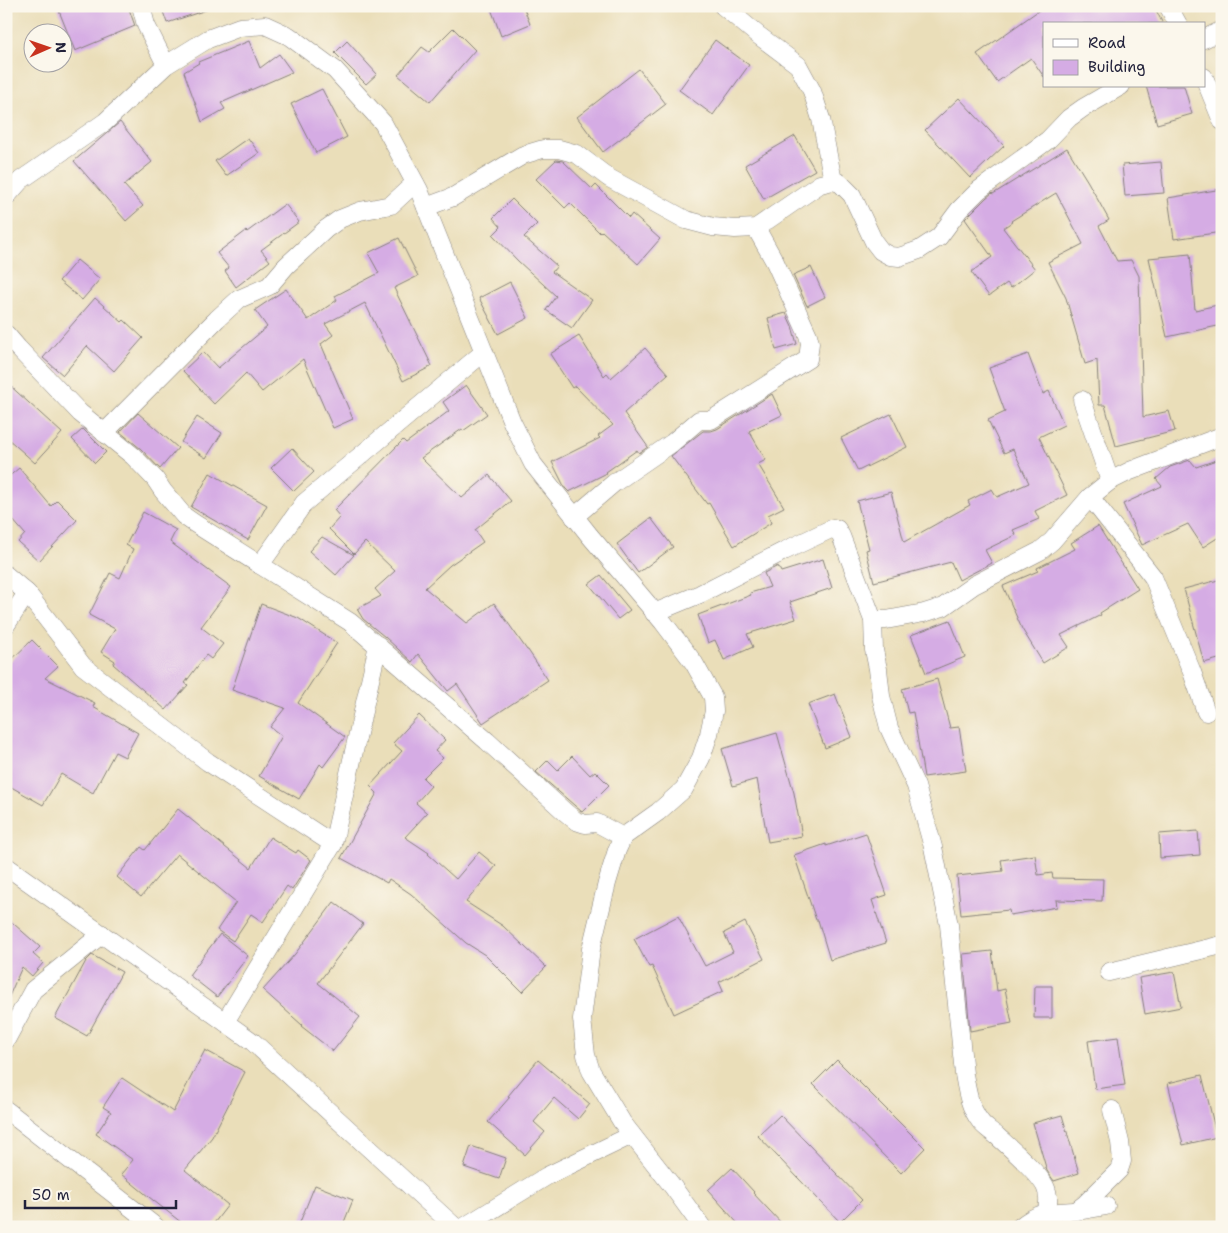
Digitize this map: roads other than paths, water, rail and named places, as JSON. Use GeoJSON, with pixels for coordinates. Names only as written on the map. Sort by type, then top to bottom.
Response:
{"type":"FeatureCollection","features":[{"type":"Feature","properties":{"kind":"street"},"geometry":{"type":"LineString","coordinates":[[141,6],[146,25],[166,65]]}},
{"type":"Feature","properties":{"kind":"street"},"geometry":{"type":"LineString","coordinates":[[723,6],[798,65],[812,91],[833,181]]}},
{"type":"Feature","properties":{"kind":"street"},"geometry":{"type":"LineString","coordinates":[[1168,6],[1177,22]]}},
{"type":"Feature","properties":{"kind":"street"},"geometry":{"type":"LineString","coordinates":[[6,197],[21,180],[106,122],[166,65],[208,39],[240,27],[265,25],[289,36],[335,70],[384,123],[426,207],[512,422],[533,464],[694,663],[713,697],[714,711],[709,734],[701,758],[684,789],[658,812],[623,838],[617,850],[593,940],[582,1018],[586,1055],[591,1071],[622,1122],[702,1227]]}},
{"type":"Feature","properties":{"kind":"street"},"geometry":{"type":"LineString","coordinates":[[1206,38],[1222,30]]}},
{"type":"Feature","properties":{"kind":"street"},"geometry":{"type":"LineString","coordinates":[[1206,82],[1222,121]]}},
{"type":"Feature","properties":{"kind":"street"},"geometry":{"type":"LineString","coordinates":[[426,207],[453,197],[523,155],[543,149],[559,149],[577,154],[609,178],[686,220],[713,227],[756,228],[820,184],[833,181],[840,183],[852,195],[880,251],[899,258],[919,250],[940,237],[958,210],[979,190],[1048,140],[1083,108],[1118,88]]}},
{"type":"Feature","properties":{"kind":"street"},"geometry":{"type":"LineString","coordinates":[[104,433],[218,319],[240,300],[269,286],[286,266],[326,229],[340,219],[360,211],[391,205],[415,183]]}},
{"type":"Feature","properties":{"kind":"street"},"geometry":{"type":"LineString","coordinates":[[574,517],[614,483],[672,443],[699,420],[711,420],[808,359],[810,342],[808,335],[775,262],[756,228]]}},
{"type":"Feature","properties":{"kind":"street"},"geometry":{"type":"LineString","coordinates":[[6,334],[80,413],[133,456],[184,516],[350,622],[576,821],[584,824],[597,823],[623,838]]}},
{"type":"Feature","properties":{"kind":"street"},"geometry":{"type":"LineString","coordinates":[[260,565],[304,504],[484,352]]}},
{"type":"Feature","properties":{"kind":"street"},"geometry":{"type":"LineString","coordinates":[[1082,400],[1110,481]]}},
{"type":"Feature","properties":{"kind":"street"},"geometry":{"type":"LineString","coordinates":[[873,620],[886,620],[924,613],[943,607],[974,585],[1040,551],[1052,541],[1090,497],[1110,481],[1130,471],[1222,436]]}},
{"type":"Feature","properties":{"kind":"street"},"geometry":{"type":"LineString","coordinates":[[1090,497],[1153,577],[1192,672],[1206,712]]}},
{"type":"Feature","properties":{"kind":"street"},"geometry":{"type":"LineString","coordinates":[[654,612],[700,594],[833,528],[841,536],[873,620],[874,650],[881,696],[889,728],[916,786],[933,847],[950,925],[967,1093],[972,1108],[981,1122],[1013,1150],[1042,1181],[1046,1188],[1048,1207],[1046,1213]]}},
{"type":"Feature","properties":{"kind":"street"},"geometry":{"type":"LineString","coordinates":[[6,575],[27,593],[83,666],[208,762],[333,844]]}},
{"type":"Feature","properties":{"kind":"street"},"geometry":{"type":"LineString","coordinates":[[6,625],[27,593]]}},
{"type":"Feature","properties":{"kind":"street"},"geometry":{"type":"LineString","coordinates":[[225,1022],[333,844],[378,646]]}},
{"type":"Feature","properties":{"kind":"street"},"geometry":{"type":"LineString","coordinates":[[6,866],[253,1042],[455,1227]]}},
{"type":"Feature","properties":{"kind":"street"},"geometry":{"type":"LineString","coordinates":[[6,1040],[33,990],[102,934]]}},
{"type":"Feature","properties":{"kind":"street"},"geometry":{"type":"LineString","coordinates":[[1109,972],[1222,944]]}},
{"type":"Feature","properties":{"kind":"street"},"geometry":{"type":"LineString","coordinates":[[6,1110],[156,1227]]}},
{"type":"Feature","properties":{"kind":"street"},"geometry":{"type":"LineString","coordinates":[[1076,1211],[1119,1170],[1122,1161],[1120,1142],[1112,1110]]}},
{"type":"Feature","properties":{"kind":"street"},"geometry":{"type":"LineString","coordinates":[[464,1227],[547,1176],[632,1135]]}},
{"type":"Feature","properties":{"kind":"street"},"geometry":{"type":"LineString","coordinates":[[1020,1227],[1031,1218],[1046,1213],[1106,1206]]}}]}
